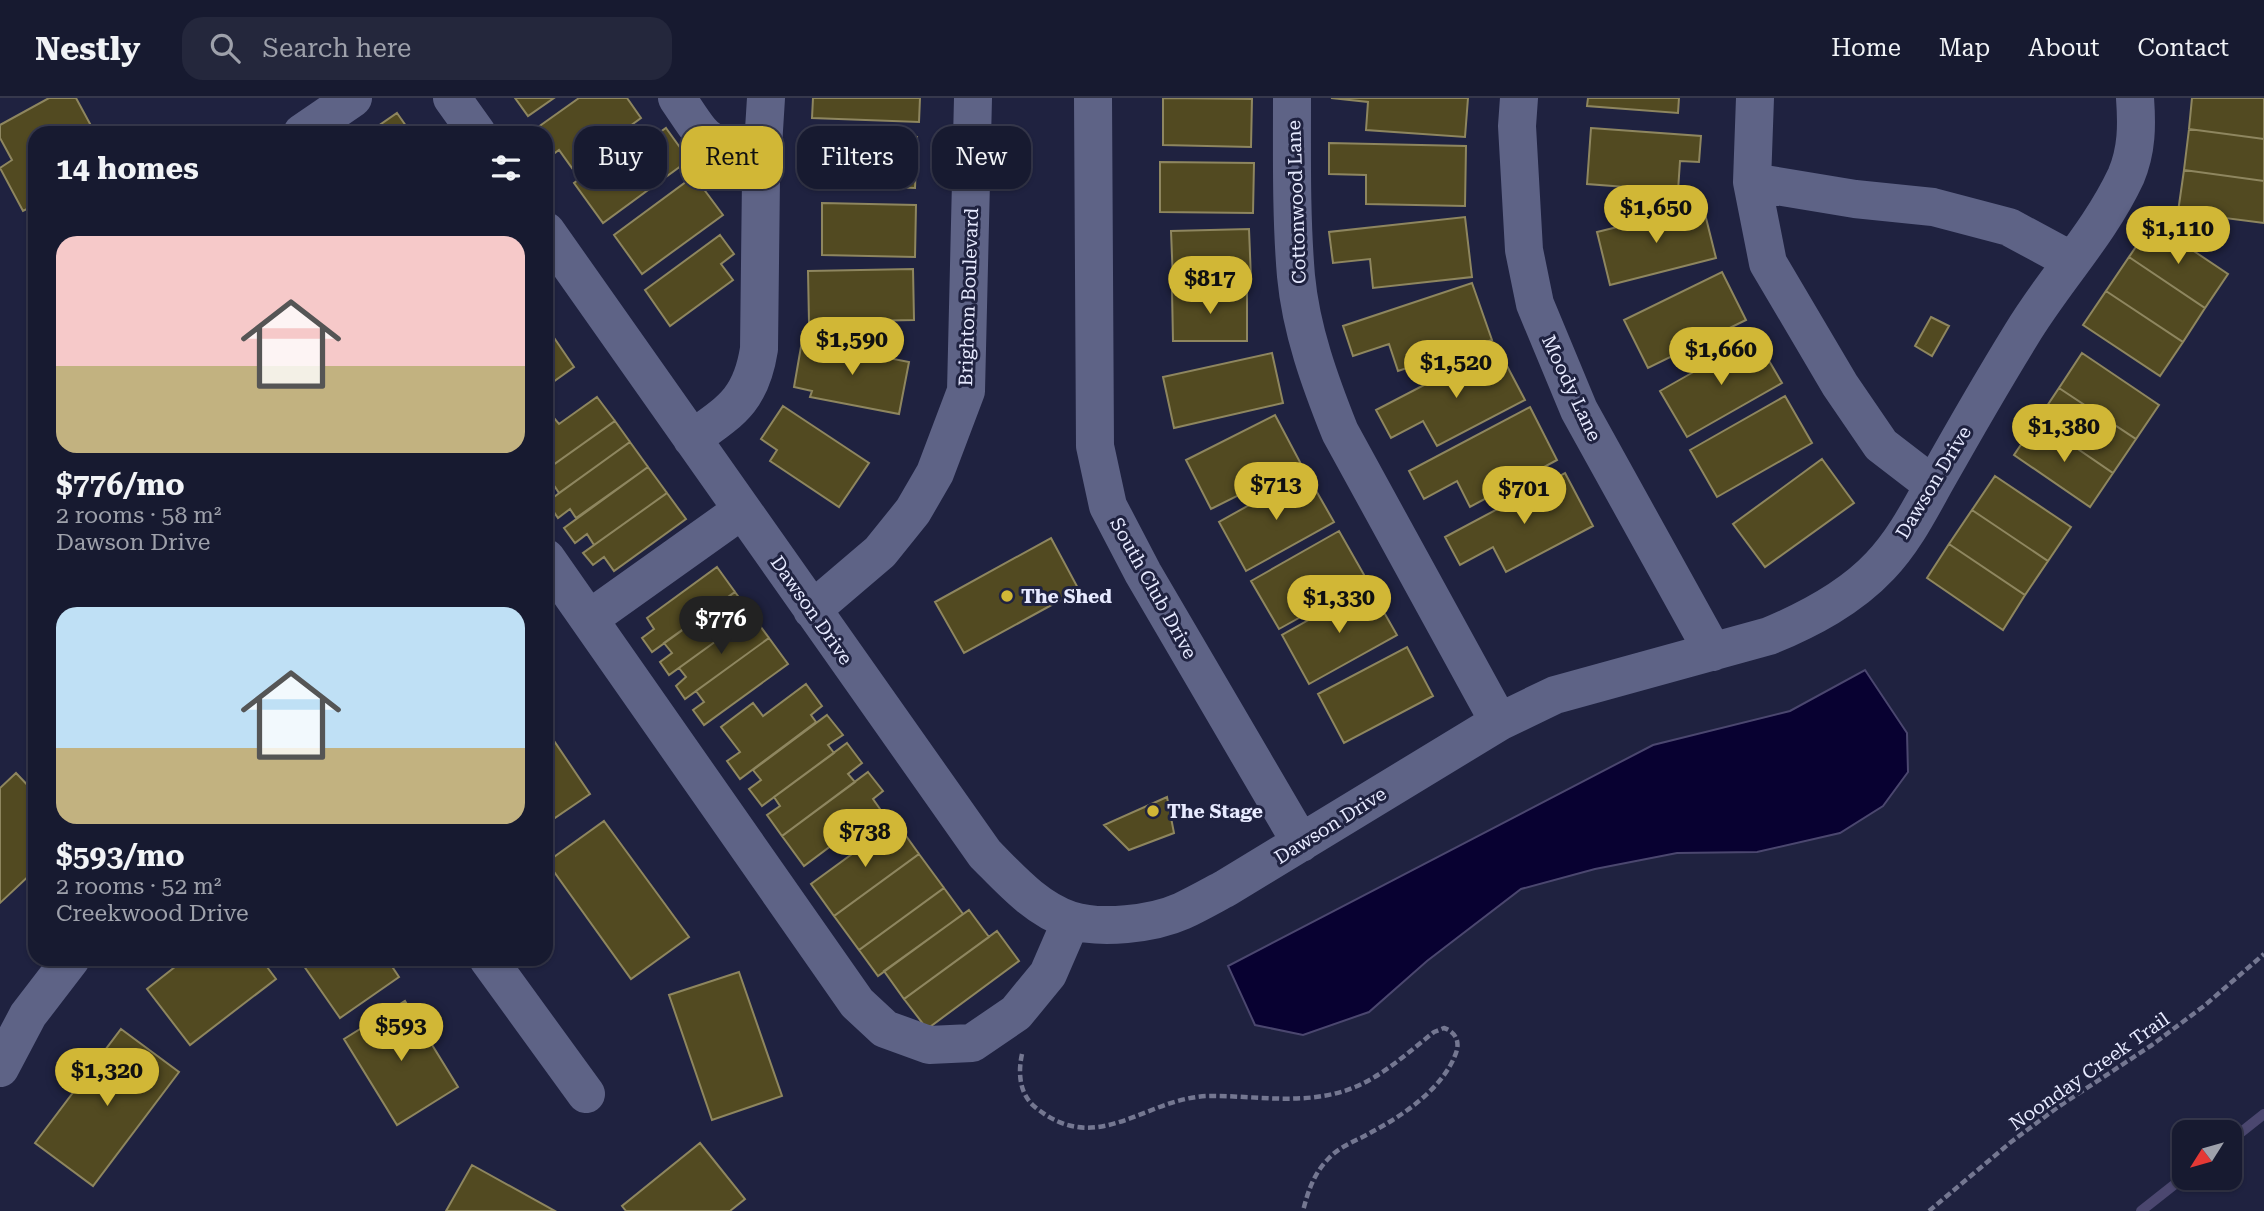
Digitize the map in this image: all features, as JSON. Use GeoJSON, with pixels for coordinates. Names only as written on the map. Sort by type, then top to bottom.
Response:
{"type":"FeatureCollection","features":[{"type":"Feature","properties":{"kind":"street"},"geometry":{"type":"LineString","coordinates":[[312,126],[353,98]]}},
{"type":"Feature","properties":{"kind":"street"},"geometry":{"type":"LineString","coordinates":[[452,98],[472,126]]}},
{"type":"Feature","properties":{"kind":"street"},"geometry":{"type":"LineString","coordinates":[[677,98],[697,126]]}},
{"type":"Feature","properties":{"kind":"street"},"geometry":{"type":"LineString","coordinates":[[764,126],[766,98]]}},
{"type":"Feature","properties":{"kind":"street","name":"Brighton Boulevard"},"geometry":{"type":"LineString","coordinates":[[812,610],[880,552],[913,511],[935,472],[966,391],[973,98]]}},
{"type":"Feature","properties":{"kind":"street","name":"South Club Drive"},"geometry":{"type":"LineString","coordinates":[[1093,98],[1095,446],[1108,506],[1137,562],[1301,843]]}},
{"type":"Feature","properties":{"kind":"street","name":"Cottonwood Lane"},"geometry":{"type":"LineString","coordinates":[[1292,98],[1296,278],[1306,332],[1320,381],[1340,432],[1499,722]]}},
{"type":"Feature","properties":{"kind":"street","name":"Moody Lane"},"geometry":{"type":"LineString","coordinates":[[1518,98],[1517,126],[1524,250],[1535,304],[1579,410],[1713,652]]}},
{"type":"Feature","properties":{"kind":"street"},"geometry":{"type":"LineString","coordinates":[[1755,98],[1752,182],[1768,262],[1840,385],[1881,445],[1933,485]]}},
{"type":"Feature","properties":{"kind":"street","name":"Dawson Drive"},"geometry":{"type":"LineString","coordinates":[[553,241],[985,854],[1018,888],[1047,909],[1071,921],[1100,925],[1139,923],[1180,912],[1266,866],[1499,722],[1555,695],[1741,646],[1798,624],[1849,593],[1881,565],[1916,517],[2022,332],[2110,206],[2127,173],[2136,147],[2135,98]]}},
{"type":"Feature","properties":{"kind":"street"},"geometry":{"type":"LineString","coordinates":[[1752,182],[1855,200],[1933,207],[2009,227],[2072,261]]}},
{"type":"Feature","properties":{"kind":"street"},"geometry":{"type":"LineString","coordinates":[[692,439],[733,410],[756,372],[759,349],[761,189]]}},
{"type":"Feature","properties":{"kind":"street"},"geometry":{"type":"LineString","coordinates":[[589,619],[742,510]]}},
{"type":"Feature","properties":{"kind":"street"},"geometry":{"type":"LineString","coordinates":[[553,568],[857,1003],[885,1028],[929,1045],[972,1043],[1016,1013],[1048,974],[1071,921]]}},
{"type":"Feature","properties":{"kind":"street"},"geometry":{"type":"LineString","coordinates":[[0,1068],[28,1015],[66,966]]}},
{"type":"Feature","properties":{"kind":"street"},"geometry":{"type":"LineString","coordinates":[[493,966],[586,1094]]}},
{"type":"Feature","properties":{"kind":"path","name":"Noonday Creek Trail"},"geometry":{"type":"LineString","coordinates":[[1929,1211],[2011,1142],[2152,1045],[2204,1006],[2264,954]]}},
{"type":"Feature","properties":{"kind":"path"},"geometry":{"type":"LineString","coordinates":[[1026,1048],[1019,1068],[1021,1087],[1031,1104],[1046,1116],[1079,1129],[1109,1126],[1157,1107],[1192,1098],[1295,1099],[1336,1093],[1356,1087],[1372,1078],[1434,1032],[1444,1028],[1450,1030],[1458,1042],[1458,1049],[1437,1083],[1411,1107],[1330,1157],[1315,1176],[1303,1211]]}},
{"type":"Feature","properties":{"kind":"shaded area"},"geometry":{"type":"Polygon","coordinates":[[[1865,670],[1907,733],[1908,772],[1883,806],[1840,833],[1757,852],[1677,853],[1595,869],[1521,889],[1427,961],[1369,1012],[1303,1035],[1255,1025],[1228,966],[1653,745],[1790,711],[1865,670]]]}},
{"type":"Feature","properties":{"kind":"building"},"geometry":{"type":"Polygon","coordinates":[[[49,98],[76,98],[91,126],[28,126],[28,208],[23,211],[0,168],[12,160],[0,138],[0,125],[49,98]]]}},
{"type":"Feature","properties":{"kind":"building"},"geometry":{"type":"Polygon","coordinates":[[[515,98],[554,98],[528,116],[515,98]]]}},
{"type":"Feature","properties":{"kind":"building"},"geometry":{"type":"Polygon","coordinates":[[[579,98],[627,98],[641,118],[630,126],[574,126],[572,168],[559,150],[553,154],[553,126],[540,126],[579,98]]]}},
{"type":"Feature","properties":{"kind":"building"},"geometry":{"type":"Polygon","coordinates":[[[813,98],[920,98],[919,122],[812,118],[813,98]]]}},
{"type":"Feature","properties":{"kind":"building"},"geometry":{"type":"Polygon","coordinates":[[[1163,98],[1252,99],[1251,147],[1163,145],[1163,98]]]}},
{"type":"Feature","properties":{"kind":"building"},"geometry":{"type":"Polygon","coordinates":[[[1331,98],[1468,98],[1465,137],[1366,130],[1368,102],[1331,98]]]}},
{"type":"Feature","properties":{"kind":"building"},"geometry":{"type":"Polygon","coordinates":[[[1588,98],[1679,98],[1678,113],[1587,106],[1588,98]]]}},
{"type":"Feature","properties":{"kind":"building"},"geometry":{"type":"Polygon","coordinates":[[[2192,98],[2264,98],[2264,139],[2189,129],[2192,98]]]}},
{"type":"Feature","properties":{"kind":"building"},"geometry":{"type":"Polygon","coordinates":[[[397,113],[406,126],[378,126],[397,113]]]}},
{"type":"Feature","properties":{"kind":"building"},"geometry":{"type":"Polygon","coordinates":[[[1591,128],[1701,136],[1699,162],[1680,161],[1678,191],[1587,184],[1591,128]]]}},
{"type":"Feature","properties":{"kind":"building"},"geometry":{"type":"Polygon","coordinates":[[[667,129],[681,149],[681,166],[667,176],[667,129]]]}},
{"type":"Feature","properties":{"kind":"building"},"geometry":{"type":"Polygon","coordinates":[[[2189,129],[2264,139],[2264,181],[2184,170],[2189,129]]]}},
{"type":"Feature","properties":{"kind":"building"},"geometry":{"type":"Polygon","coordinates":[[[1329,143],[1466,146],[1465,206],[1366,204],[1366,175],[1329,174],[1329,143]]]}},
{"type":"Feature","properties":{"kind":"building"},"geometry":{"type":"Polygon","coordinates":[[[1160,162],[1254,163],[1253,213],[1160,212],[1160,162]]]}},
{"type":"Feature","properties":{"kind":"building"},"geometry":{"type":"Polygon","coordinates":[[[2184,170],[2264,181],[2264,223],[2178,212],[2184,170]]]}},
{"type":"Feature","properties":{"kind":"building"},"geometry":{"type":"Polygon","coordinates":[[[681,186],[681,189],[704,189],[723,215],[642,274],[614,235],[681,186]]]}},
{"type":"Feature","properties":{"kind":"building"},"geometry":{"type":"Polygon","coordinates":[[[578,189],[649,189],[603,223],[578,189]]]}},
{"type":"Feature","properties":{"kind":"building"},"geometry":{"type":"Polygon","coordinates":[[[822,203],[916,205],[915,257],[822,255],[822,203]]]}},
{"type":"Feature","properties":{"kind":"building"},"geometry":{"type":"Polygon","coordinates":[[[1703,206],[1716,258],[1610,285],[1597,232],[1703,206]]]}},
{"type":"Feature","properties":{"kind":"building"},"geometry":{"type":"Polygon","coordinates":[[[1465,217],[1472,277],[1373,288],[1370,259],[1333,263],[1329,232],[1465,217]]]}},
{"type":"Feature","properties":{"kind":"building"},"geometry":{"type":"Polygon","coordinates":[[[2152,223],[2228,274],[2205,308],[2129,257],[2152,223]]]}},
{"type":"Feature","properties":{"kind":"building"},"geometry":{"type":"Polygon","coordinates":[[[1249,229],[1251,279],[1173,281],[1171,231],[1249,229]]]}},
{"type":"Feature","properties":{"kind":"building"},"geometry":{"type":"Polygon","coordinates":[[[720,235],[734,254],[721,264],[733,280],[670,326],[645,290],[720,235]]]}},
{"type":"Feature","properties":{"kind":"building"},"geometry":{"type":"Polygon","coordinates":[[[2129,257],[2205,308],[2183,342],[2106,291],[2129,257]]]}},
{"type":"Feature","properties":{"kind":"building"},"geometry":{"type":"Polygon","coordinates":[[[913,269],[914,320],[809,322],[808,271],[913,269]]]}},
{"type":"Feature","properties":{"kind":"building"},"geometry":{"type":"Polygon","coordinates":[[[1722,272],[1746,320],[1648,368],[1624,320],[1722,272]]]}},
{"type":"Feature","properties":{"kind":"building"},"geometry":{"type":"Polygon","coordinates":[[[1472,283],[1492,340],[1398,371],[1389,344],[1353,356],[1343,326],[1472,283]]]}},
{"type":"Feature","properties":{"kind":"building"},"geometry":{"type":"Polygon","coordinates":[[[1247,290],[1247,341],[1173,341],[1172,291],[1247,290]]]}},
{"type":"Feature","properties":{"kind":"building"},"geometry":{"type":"Polygon","coordinates":[[[2106,291],[2183,342],[2160,376],[2083,325],[2106,291]]]}},
{"type":"Feature","properties":{"kind":"building"},"geometry":{"type":"Polygon","coordinates":[[[1931,317],[1949,326],[1932,356],[1915,346],[1931,317]]]}},
{"type":"Feature","properties":{"kind":"building"},"geometry":{"type":"Polygon","coordinates":[[[553,336],[574,367],[553,382],[553,336]]]}},
{"type":"Feature","properties":{"kind":"building"},"geometry":{"type":"Polygon","coordinates":[[[1755,337],[1782,383],[1687,437],[1660,391],[1755,337]]]}},
{"type":"Feature","properties":{"kind":"building"},"geometry":{"type":"Polygon","coordinates":[[[802,341],[909,362],[899,414],[810,397],[812,391],[794,387],[802,341]]]}},
{"type":"Feature","properties":{"kind":"building"},"geometry":{"type":"Polygon","coordinates":[[[1497,347],[1525,400],[1437,446],[1423,421],[1391,438],[1376,410],[1497,347]]]}},
{"type":"Feature","properties":{"kind":"building"},"geometry":{"type":"Polygon","coordinates":[[[1272,353],[1283,403],[1174,428],[1163,377],[1272,353]]]}},
{"type":"Feature","properties":{"kind":"building"},"geometry":{"type":"Polygon","coordinates":[[[2082,353],[2159,405],[2136,439],[2059,388],[2082,353]]]}},
{"type":"Feature","properties":{"kind":"building"},"geometry":{"type":"Polygon","coordinates":[[[2059,388],[2136,439],[2113,473],[2037,421],[2059,388]]]}},
{"type":"Feature","properties":{"kind":"building"},"geometry":{"type":"Polygon","coordinates":[[[1785,396],[1812,443],[1717,497],[1690,450],[1785,396]]]}},
{"type":"Feature","properties":{"kind":"building"},"geometry":{"type":"Polygon","coordinates":[[[597,397],[615,421],[553,465],[553,417],[559,424],[597,397]]]}},
{"type":"Feature","properties":{"kind":"building"},"geometry":{"type":"Polygon","coordinates":[[[783,406],[869,463],[839,507],[770,461],[777,450],[761,439],[783,406]]]}},
{"type":"Feature","properties":{"kind":"building"},"geometry":{"type":"Polygon","coordinates":[[[1530,407],[1557,460],[1470,507],[1457,481],[1424,499],[1409,471],[1530,407]]]}},
{"type":"Feature","properties":{"kind":"building"},"geometry":{"type":"Polygon","coordinates":[[[1275,415],[1301,464],[1211,509],[1186,460],[1275,415]]]}},
{"type":"Feature","properties":{"kind":"building"},"geometry":{"type":"Polygon","coordinates":[[[615,421],[630,442],[559,493],[555,487],[553,488],[553,465],[615,421]]]}},
{"type":"Feature","properties":{"kind":"building"},"geometry":{"type":"Polygon","coordinates":[[[2037,421],[2113,473],[2090,507],[2014,455],[2037,421]]]}},
{"type":"Feature","properties":{"kind":"building"},"geometry":{"type":"Polygon","coordinates":[[[630,442],[648,467],[576,518],[570,509],[558,518],[553,511],[553,498],[630,442]]]}},
{"type":"Feature","properties":{"kind":"building"},"geometry":{"type":"Polygon","coordinates":[[[1822,459],[1854,503],[1765,567],[1733,524],[1822,459]]]}},
{"type":"Feature","properties":{"kind":"building"},"geometry":{"type":"Polygon","coordinates":[[[648,467],[667,493],[594,545],[587,534],[575,543],[564,528],[648,467]]]}},
{"type":"Feature","properties":{"kind":"building"},"geometry":{"type":"Polygon","coordinates":[[[1306,473],[1334,522],[1246,571],[1219,522],[1306,473]]]}},
{"type":"Feature","properties":{"kind":"building"},"geometry":{"type":"Polygon","coordinates":[[[1565,473],[1593,526],[1506,572],[1493,547],[1460,565],[1445,537],[1565,473]]]}},
{"type":"Feature","properties":{"kind":"building"},"geometry":{"type":"Polygon","coordinates":[[[1995,476],[2071,527],[2048,561],[1972,510],[1995,476]]]}},
{"type":"Feature","properties":{"kind":"building"},"geometry":{"type":"Polygon","coordinates":[[[667,493],[686,519],[614,571],[604,557],[593,565],[583,553],[667,493]]]}},
{"type":"Feature","properties":{"kind":"building"},"geometry":{"type":"Polygon","coordinates":[[[1972,510],[2048,561],[2025,595],[1949,544],[1972,510]]]}},
{"type":"Feature","properties":{"kind":"building"},"geometry":{"type":"Polygon","coordinates":[[[1339,531],[1367,580],[1279,629],[1251,581],[1339,531]]]}},
{"type":"Feature","properties":{"kind":"building","name":"The Shed"},"geometry":{"type":"Polygon","coordinates":[[[1051,538],[1079,590],[964,653],[935,602],[1051,538]]]}},
{"type":"Feature","properties":{"kind":"building"},"geometry":{"type":"Polygon","coordinates":[[[1949,544],[2025,595],[2003,630],[1927,578],[1949,544]]]}},
{"type":"Feature","properties":{"kind":"building"},"geometry":{"type":"Polygon","coordinates":[[[717,567],[735,592],[652,652],[642,638],[654,629],[647,618],[717,567]]]}},
{"type":"Feature","properties":{"kind":"building"},"geometry":{"type":"Polygon","coordinates":[[[1369,586],[1397,635],[1309,684],[1282,635],[1369,586]]]}},
{"type":"Feature","properties":{"kind":"building"},"geometry":{"type":"Polygon","coordinates":[[[735,592],[752,615],[669,675],[660,662],[672,653],[664,643],[735,592]]]}},
{"type":"Feature","properties":{"kind":"building"},"geometry":{"type":"Polygon","coordinates":[[[752,615],[769,638],[685,699],[676,686],[686,677],[679,668],[752,615]]]}},
{"type":"Feature","properties":{"kind":"building"},"geometry":{"type":"Polygon","coordinates":[[[769,638],[788,664],[704,725],[693,710],[704,702],[696,691],[769,638]]]}},
{"type":"Feature","properties":{"kind":"building"},"geometry":{"type":"Polygon","coordinates":[[[1407,647],[1433,696],[1344,743],[1318,694],[1407,647]]]}},
{"type":"Feature","properties":{"kind":"building"},"geometry":{"type":"Polygon","coordinates":[[[806,684],[822,706],[811,715],[816,722],[740,779],[727,761],[740,752],[721,727],[753,703],[763,716],[806,684]]]}},
{"type":"Feature","properties":{"kind":"building"},"geometry":{"type":"Polygon","coordinates":[[[827,715],[843,735],[828,745],[834,753],[762,806],[749,789],[761,780],[753,770],[827,715]]]}},
{"type":"Feature","properties":{"kind":"building"},"geometry":{"type":"Polygon","coordinates":[[[553,739],[590,794],[553,819],[553,739]]]}},
{"type":"Feature","properties":{"kind":"building"},"geometry":{"type":"Polygon","coordinates":[[[847,743],[862,763],[848,774],[855,782],[782,836],[767,815],[780,806],[774,797],[847,743]]]}},
{"type":"Feature","properties":{"kind":"building"},"geometry":{"type":"Polygon","coordinates":[[[868,772],[883,791],[873,799],[880,809],[804,866],[782,836],[868,772]]]}},
{"type":"Feature","properties":{"kind":"building"},"geometry":{"type":"Polygon","coordinates":[[[16,773],[28,786],[28,877],[0,903],[0,788],[16,773]]]}},
{"type":"Feature","properties":{"kind":"building","name":"The Stage"},"geometry":{"type":"Polygon","coordinates":[[[1167,797],[1174,833],[1129,850],[1104,825],[1167,797]]]}},
{"type":"Feature","properties":{"kind":"building"},"geometry":{"type":"Polygon","coordinates":[[[604,821],[689,937],[631,979],[553,870],[553,858],[604,821]]]}},
{"type":"Feature","properties":{"kind":"building"},"geometry":{"type":"Polygon","coordinates":[[[896,822],[919,854],[834,916],[811,884],[896,822]]]}},
{"type":"Feature","properties":{"kind":"building"},"geometry":{"type":"Polygon","coordinates":[[[919,854],[944,888],[859,950],[834,916],[919,854]]]}},
{"type":"Feature","properties":{"kind":"building"},"geometry":{"type":"Polygon","coordinates":[[[944,888],[963,914],[878,976],[859,950],[944,888]]]}},
{"type":"Feature","properties":{"kind":"building"},"geometry":{"type":"Polygon","coordinates":[[[969,910],[989,937],[904,999],[884,971],[969,910]]]}},
{"type":"Feature","properties":{"kind":"building"},"geometry":{"type":"Polygon","coordinates":[[[997,931],[1019,961],[927,1029],[904,999],[997,931]]]}},
{"type":"Feature","properties":{"kind":"building"},"geometry":{"type":"Polygon","coordinates":[[[176,966],[266,966],[276,979],[190,1045],[147,989],[176,966]]]}},
{"type":"Feature","properties":{"kind":"building"},"geometry":{"type":"Polygon","coordinates":[[[304,966],[392,966],[399,977],[340,1018],[304,966]]]}},
{"type":"Feature","properties":{"kind":"building"},"geometry":{"type":"Polygon","coordinates":[[[739,972],[782,1096],[712,1120],[669,995],[739,972]]]}},
{"type":"Feature","properties":{"kind":"building"},"geometry":{"type":"Polygon","coordinates":[[[405,1001],[458,1087],[397,1125],[344,1039],[405,1001]]]}},
{"type":"Feature","properties":{"kind":"building"},"geometry":{"type":"Polygon","coordinates":[[[121,1029],[179,1072],[93,1186],[35,1143],[121,1029]]]}},
{"type":"Feature","properties":{"kind":"building"},"geometry":{"type":"Polygon","coordinates":[[[700,1143],[745,1199],[730,1211],[626,1211],[622,1206],[700,1143]]]}},
{"type":"Feature","properties":{"kind":"building"},"geometry":{"type":"Polygon","coordinates":[[[472,1165],[555,1211],[446,1211],[472,1165]]]}},
{"type":"Feature","properties":{"kind":"waterway"},"geometry":{"type":"LineString","coordinates":[[2242,1131],[2264,1114]]}},
{"type":"Feature","properties":{"kind":"waterway"},"geometry":{"type":"LineString","coordinates":[[2141,1211],[2172,1186]]}},
{"type":"Feature","properties":{"kind":"place","name":"The Shed"},"geometry":{"type":"Point","coordinates":[1007,596]}},
{"type":"Feature","properties":{"kind":"place","name":"The Stage"},"geometry":{"type":"Point","coordinates":[1153,811]}}]}
